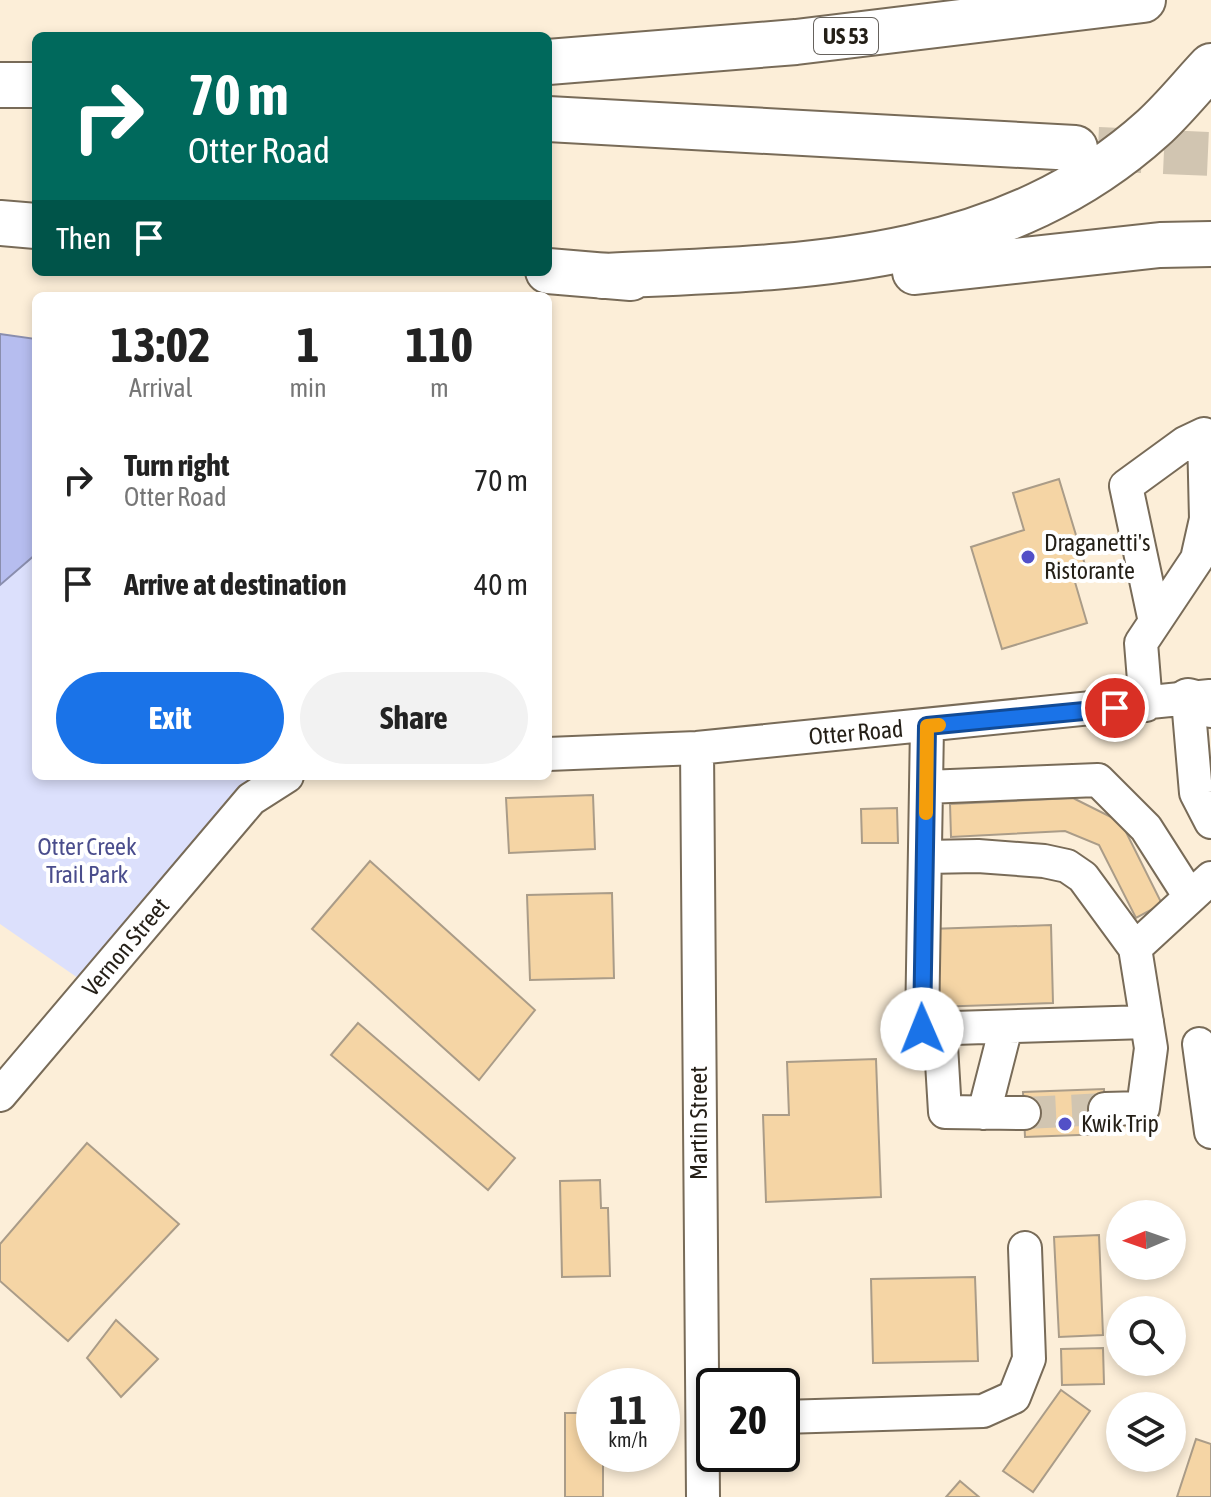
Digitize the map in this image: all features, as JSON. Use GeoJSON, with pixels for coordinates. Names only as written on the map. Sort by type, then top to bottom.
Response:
{"type":"FeatureCollection","features":[{"type":"Feature","properties":{"kind":"highway","name":"US 53"},"geometry":{"type":"LineString","coordinates":[[552,62],[796,42],[1143,0]]}},
{"type":"Feature","properties":{"kind":"highway"},"geometry":{"type":"LineString","coordinates":[[602,276],[723,271],[862,257],[924,247],[972,234],[1055,196],[1124,151],[1153,127],[1211,66]]}},
{"type":"Feature","properties":{"kind":"highway"},"geometry":{"type":"LineString","coordinates":[[0,85],[32,85]]}},
{"type":"Feature","properties":{"kind":"highway"},"geometry":{"type":"LineString","coordinates":[[552,119],[1075,148]]}},
{"type":"Feature","properties":{"kind":"highway"},"geometry":{"type":"LineString","coordinates":[[0,223],[32,226]]}},
{"type":"Feature","properties":{"kind":"highway"},"geometry":{"type":"LineString","coordinates":[[552,271],[684,283],[811,283],[1160,245],[1211,244]]}},
{"type":"Feature","properties":{"kind":"street"},"geometry":{"type":"LineString","coordinates":[[1146,705],[1141,643],[1155,622],[1197,559],[1206,519],[1204,434],[1163,457],[1126,486],[1155,622]]}},
{"type":"Feature","properties":{"kind":"street"},"geometry":{"type":"LineString","coordinates":[[1203,701],[1196,793],[1211,822]]}},
{"type":"Feature","properties":{"kind":"street","name":"Otter Road"},"geometry":{"type":"LineString","coordinates":[[552,754],[697,748],[1203,701]]}},
{"type":"Feature","properties":{"kind":"street"},"geometry":{"type":"LineString","coordinates":[[927,726],[922,1029],[1006,1027],[1149,1035],[1205,1043],[1211,1132]]}},
{"type":"Feature","properties":{"kind":"street","name":"Martin Street"},"geometry":{"type":"LineString","coordinates":[[697,748],[706,1368]]}},
{"type":"Feature","properties":{"kind":"street","name":"Vernon Street"},"geometry":{"type":"LineString","coordinates":[[0,1095],[251,799],[281,780]]}},
{"type":"Feature","properties":{"kind":"street"},"geometry":{"type":"LineString","coordinates":[[926,787],[1098,780],[1201,888],[1135,948]]}},
{"type":"Feature","properties":{"kind":"street"},"geometry":{"type":"LineString","coordinates":[[925,857],[978,856],[1067,866],[1083,877],[1135,948],[1149,1035],[1143,1108],[1105,1109]]}},
{"type":"Feature","properties":{"kind":"street"},"geometry":{"type":"LineString","coordinates":[[984,1113],[1006,1027]]}},
{"type":"Feature","properties":{"kind":"street"},"geometry":{"type":"LineString","coordinates":[[940,1029],[945,1112],[1024,1113]]}},
{"type":"Feature","properties":{"kind":"street"},"geometry":{"type":"LineString","coordinates":[[800,1416],[983,1411],[1014,1397],[1029,1359],[1025,1248]]}},
{"type":"Feature","properties":{"kind":"street","name":"Martin Street"},"geometry":{"type":"LineString","coordinates":[[703,1497],[704,1472]]}},
{"type":"Feature","properties":{"kind":"green space","name":"Otter Creek Trail Park"},"geometry":{"type":"Polygon","coordinates":[[[0,344],[32,349],[32,780],[283,780],[91,987],[0,924],[0,344]]]}},
{"type":"Feature","properties":{"kind":"water"},"geometry":{"type":"Polygon","coordinates":[[[0,334],[32,338],[32,557],[0,585],[0,334]]]}},
{"type":"Feature","properties":{"kind":"building","name":"Draganetti's Ristorante"},"geometry":{"type":"Polygon","coordinates":[[[1059,479],[1086,568],[1072,572],[1087,623],[1002,649],[971,547],[1024,530],[1013,493],[1059,479]]]}},
{"type":"Feature","properties":{"kind":"building"},"geometry":{"type":"Polygon","coordinates":[[[593,795],[595,849],[509,853],[506,798],[593,795]]]}},
{"type":"Feature","properties":{"kind":"building"},"geometry":{"type":"Polygon","coordinates":[[[1073,798],[1121,822],[1162,904],[1136,918],[1099,845],[1065,831],[951,837],[950,804],[1073,798]]]}},
{"type":"Feature","properties":{"kind":"building"},"geometry":{"type":"Polygon","coordinates":[[[897,808],[898,843],[862,843],[861,809],[897,808]]]}},
{"type":"Feature","properties":{"kind":"building"},"geometry":{"type":"Polygon","coordinates":[[[370,861],[535,1010],[479,1080],[312,929],[370,861]]]}},
{"type":"Feature","properties":{"kind":"building"},"geometry":{"type":"Polygon","coordinates":[[[612,893],[614,978],[530,980],[527,895],[612,893]]]}},
{"type":"Feature","properties":{"kind":"building"},"geometry":{"type":"Polygon","coordinates":[[[1051,925],[1053,1003],[932,1007],[929,929],[1051,925]]]}},
{"type":"Feature","properties":{"kind":"building"},"geometry":{"type":"Polygon","coordinates":[[[358,1023],[515,1158],[488,1190],[331,1055],[358,1023]]]}},
{"type":"Feature","properties":{"kind":"building"},"geometry":{"type":"Polygon","coordinates":[[[876,1059],[881,1197],[766,1202],[763,1115],[789,1115],[787,1062],[876,1059]]]}},
{"type":"Feature","properties":{"kind":"building","name":"Kwik Trip"},"geometry":{"type":"Polygon","coordinates":[[[1104,1089],[1106,1134],[1025,1137],[1023,1092],[1104,1089]]]}},
{"type":"Feature","properties":{"kind":"building"},"geometry":{"type":"Polygon","coordinates":[[[87,1143],[179,1224],[68,1341],[0,1281],[0,1244],[87,1143]]]}},
{"type":"Feature","properties":{"kind":"building"},"geometry":{"type":"Polygon","coordinates":[[[600,1180],[601,1208],[608,1208],[610,1276],[562,1277],[560,1181],[600,1180]]]}},
{"type":"Feature","properties":{"kind":"building"},"geometry":{"type":"Polygon","coordinates":[[[1099,1235],[1103,1335],[1059,1337],[1054,1237],[1099,1235]]]}},
{"type":"Feature","properties":{"kind":"building"},"geometry":{"type":"Polygon","coordinates":[[[975,1277],[978,1361],[873,1363],[871,1279],[975,1277]]]}},
{"type":"Feature","properties":{"kind":"building"},"geometry":{"type":"Polygon","coordinates":[[[116,1320],[158,1359],[121,1397],[87,1358],[116,1320]]]}},
{"type":"Feature","properties":{"kind":"building"},"geometry":{"type":"Polygon","coordinates":[[[1103,1348],[1104,1384],[1062,1385],[1061,1349],[1103,1348]]]}},
{"type":"Feature","properties":{"kind":"building"},"geometry":{"type":"Polygon","coordinates":[[[1061,1390],[1090,1411],[1033,1492],[1003,1471],[1061,1390]]]}},
{"type":"Feature","properties":{"kind":"building"},"geometry":{"type":"Polygon","coordinates":[[[565,1413],[576,1413],[576,1472],[603,1472],[603,1497],[565,1497],[565,1413]]]}},
{"type":"Feature","properties":{"kind":"building"},"geometry":{"type":"Polygon","coordinates":[[[1196,1439],[1211,1444],[1211,1497],[1177,1497],[1196,1439]]]}},
{"type":"Feature","properties":{"kind":"building"},"geometry":{"type":"Polygon","coordinates":[[[960,1481],[979,1497],[946,1497],[960,1481]]]}},
{"type":"Feature","properties":{"kind":"tunnel"},"geometry":{"type":"LineString","coordinates":[[1098,149],[1211,154]]}},
{"type":"Feature","properties":{"kind":"tunnel"},"geometry":{"type":"LineString","coordinates":[[1024,1113],[1105,1109]]}},
{"type":"Feature","properties":{"kind":"slow traffic"},"geometry":{"type":"LineString","coordinates":[[926,813],[927,726],[939,725]]}},
{"type":"Feature","properties":{"kind":"place","name":"Draganetti's Ristorante"},"geometry":{"type":"Point","coordinates":[1028,557]}},
{"type":"Feature","properties":{"kind":"place","name":"Kwik Trip"},"geometry":{"type":"Point","coordinates":[1065,1124]}},
{"type":"Feature","properties":{"kind":"route"},"geometry":{"type":"LineString","coordinates":[[922,1029],[921,941],[927,726],[1115,708]]}}]}
